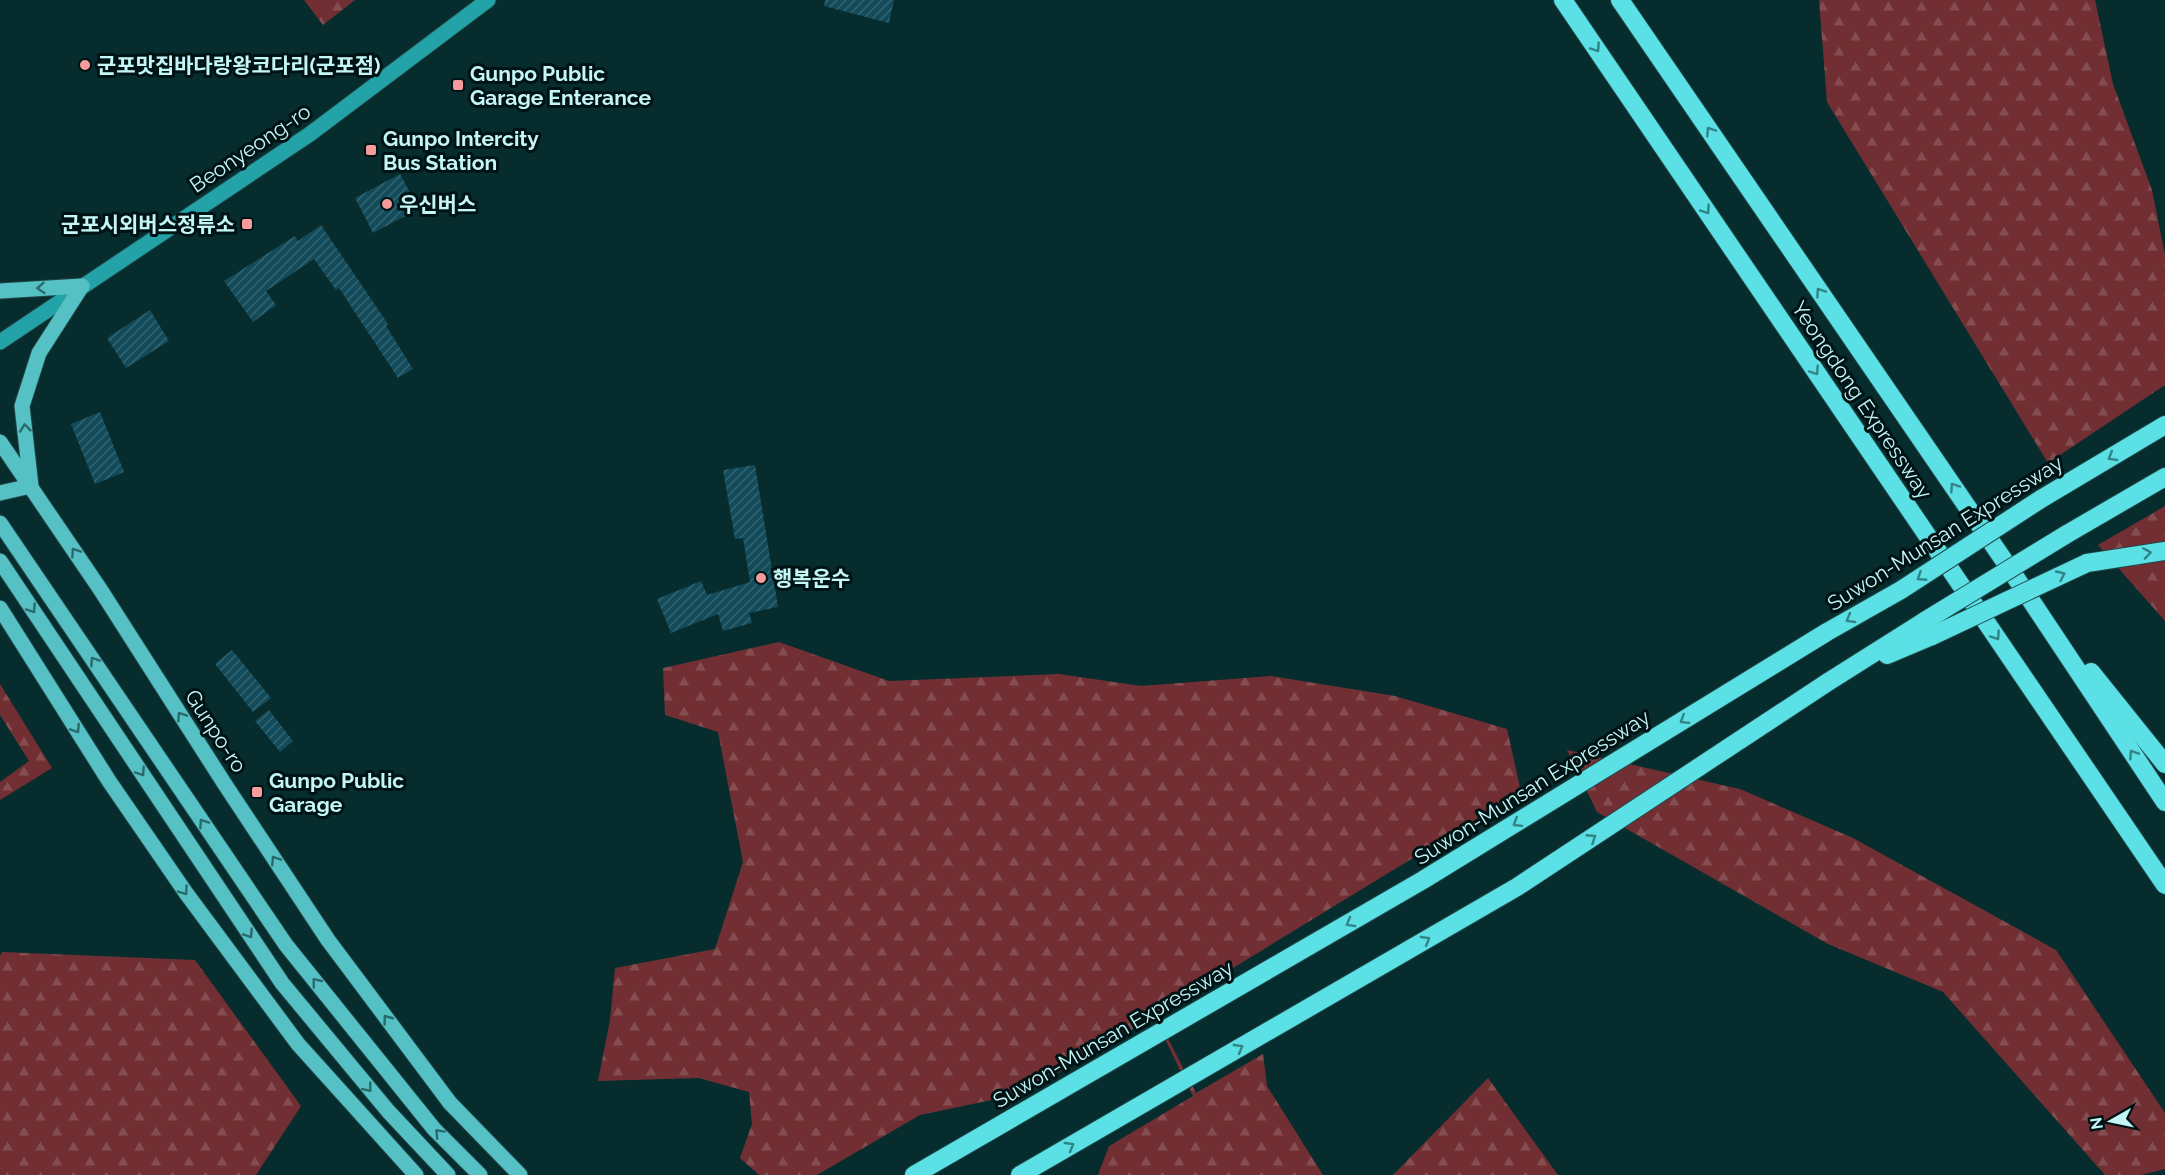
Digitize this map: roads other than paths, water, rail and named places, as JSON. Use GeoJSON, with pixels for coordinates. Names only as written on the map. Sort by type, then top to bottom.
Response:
{"type":"FeatureCollection","features":[{"type":"Feature","properties":{"kind":"highway","name":"Yeongdong Expressway"},"geometry":{"type":"LineString","coordinates":[[1563,0],[2165,885]]}},
{"type":"Feature","properties":{"kind":"highway","name":"Yeongdong Expressway"},"geometry":{"type":"LineString","coordinates":[[1620,0],[2016,578],[2165,802]]}},
{"type":"Feature","properties":{"kind":"highway","name":"Suwon-Munsan Expressway"},"geometry":{"type":"LineString","coordinates":[[914,1175],[1423,880],[1901,590],[2041,499],[2164,425]]}},
{"type":"Feature","properties":{"kind":"highway"},"geometry":{"type":"LineString","coordinates":[[1928,629],[2067,534],[2165,477]]}},
{"type":"Feature","properties":{"kind":"highway"},"geometry":{"type":"LineString","coordinates":[[1020,1175],[1517,887],[1828,682],[1928,629],[2087,563],[2165,551]]}},
{"type":"Feature","properties":{"kind":"highway"},"geometry":{"type":"LineString","coordinates":[[2016,578],[2165,765]]}},
{"type":"Feature","properties":{"kind":"main road"},"geometry":{"type":"LineString","coordinates":[[0,291],[82,286]]}},
{"type":"Feature","properties":{"kind":"main road"},"geometry":{"type":"LineString","coordinates":[[0,493],[31,486],[22,406],[39,353],[82,286]]}},
{"type":"Feature","properties":{"kind":"main road","name":"Gunpo-ro"},"geometry":{"type":"LineString","coordinates":[[0,442],[100,589],[328,940],[450,1103],[520,1175]]}},
{"type":"Feature","properties":{"kind":"main road"},"geometry":{"type":"LineString","coordinates":[[0,523],[286,945],[434,1129],[480,1175]]}},
{"type":"Feature","properties":{"kind":"main road"},"geometry":{"type":"LineString","coordinates":[[0,561],[282,983],[388,1111],[448,1175]]}},
{"type":"Feature","properties":{"kind":"main road"},"geometry":{"type":"LineString","coordinates":[[0,608],[109,781],[186,893],[298,1044],[416,1175]]}},
{"type":"Feature","properties":{"kind":"street","name":"Beonyeong-ro"},"geometry":{"type":"LineString","coordinates":[[0,342],[310,134],[488,0]]}},
{"type":"Feature","properties":{"kind":"place","name":"군포맛집바다랑왕코다리(군포점)"},"geometry":{"type":"Point","coordinates":[85,65]}},
{"type":"Feature","properties":{"kind":"place","name":"Gunpo Public Garage Enterance"},"geometry":{"type":"Point","coordinates":[458,85]}},
{"type":"Feature","properties":{"kind":"place","name":"Gunpo Intercity Bus Station"},"geometry":{"type":"Point","coordinates":[371,150]}},
{"type":"Feature","properties":{"kind":"place","name":"우신버스"},"geometry":{"type":"Point","coordinates":[387,204]}},
{"type":"Feature","properties":{"kind":"place","name":"군포시외버스정류소"},"geometry":{"type":"Point","coordinates":[247,224]}},
{"type":"Feature","properties":{"kind":"place","name":"행복운수"},"geometry":{"type":"Point","coordinates":[761,578]}},
{"type":"Feature","properties":{"kind":"place","name":"Gunpo Public Garage"},"geometry":{"type":"Point","coordinates":[257,792]}}]}
